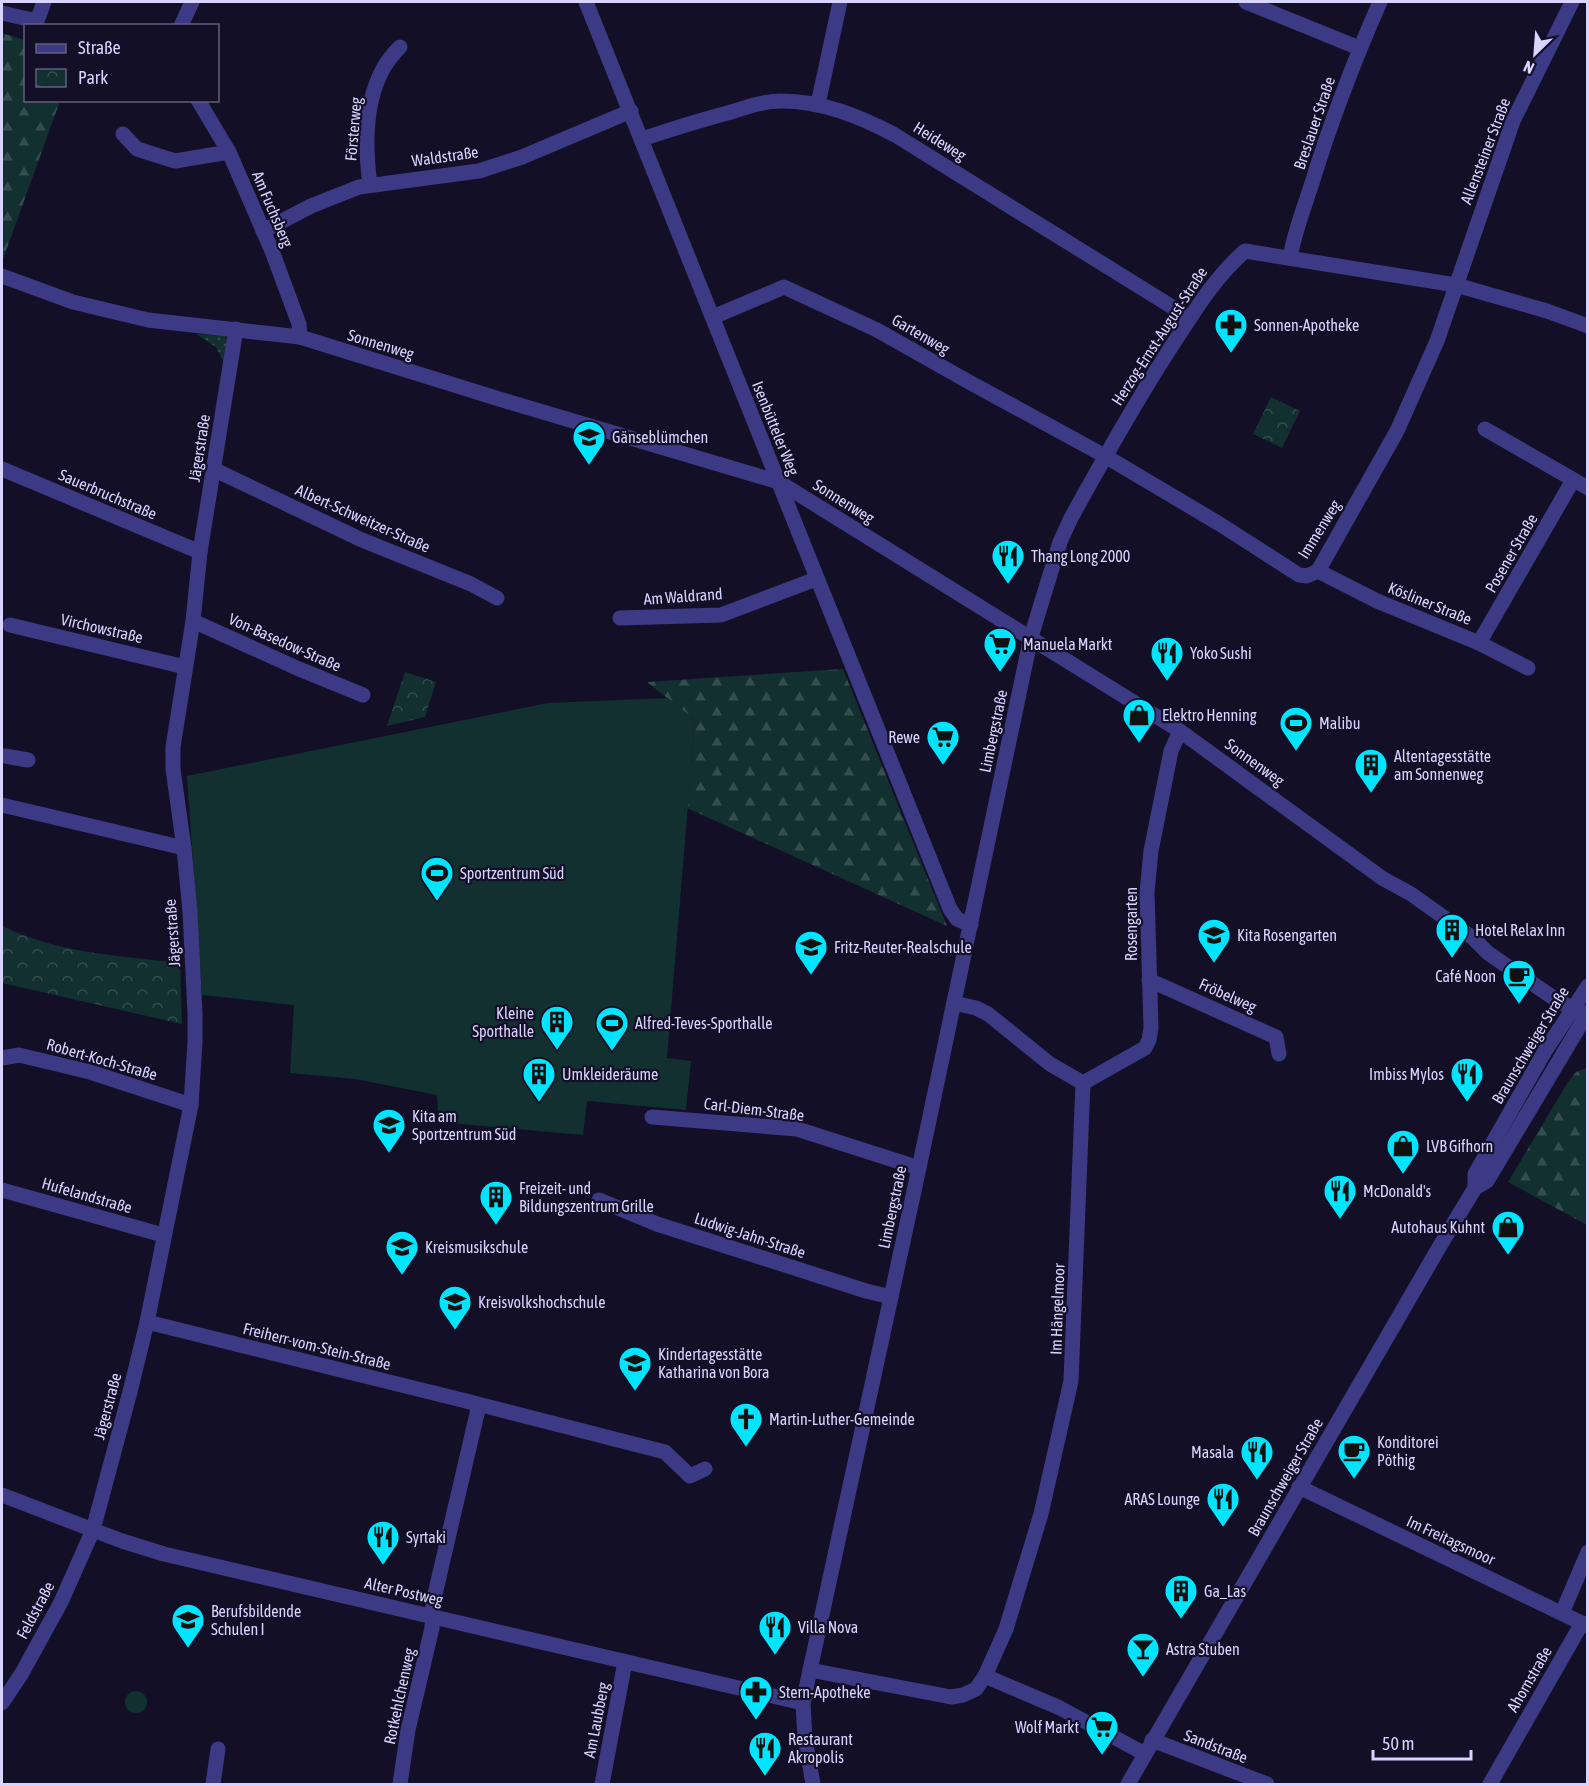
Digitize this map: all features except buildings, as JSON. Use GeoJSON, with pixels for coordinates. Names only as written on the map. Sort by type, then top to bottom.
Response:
{"type":"FeatureCollection","features":[{"type":"Feature","properties":{"kind":"street"},"geometry":{"type":"LineString","coordinates":[[2,13],[37,21],[44,2]]}},
{"type":"Feature","properties":{"kind":"street"},"geometry":{"type":"LineString","coordinates":[[182,24],[192,2]]}},
{"type":"Feature","properties":{"kind":"street","name":"Isenbütteler Weg"},"geometry":{"type":"LineString","coordinates":[[586,2],[950,909],[957,919],[971,925]]}},
{"type":"Feature","properties":{"kind":"street"},"geometry":{"type":"LineString","coordinates":[[818,104],[840,2]]}},
{"type":"Feature","properties":{"kind":"street"},"geometry":{"type":"LineString","coordinates":[[1246,2],[1359,48]]}},
{"type":"Feature","properties":{"kind":"street","name":"Breslauer Straße"},"geometry":{"type":"LineString","coordinates":[[1290,258],[1295,233],[1321,154],[1359,48],[1380,2]]}},
{"type":"Feature","properties":{"kind":"street","name":"Allensteiner Straße"},"geometry":{"type":"LineString","coordinates":[[1456,285],[1514,121],[1572,2]]}},
{"type":"Feature","properties":{"kind":"street","name":"Försterweg"},"geometry":{"type":"LineString","coordinates":[[370,185],[366,157],[372,100],[380,72],[400,47]]}},
{"type":"Feature","properties":{"kind":"street","name":"Heideweg"},"geometry":{"type":"LineString","coordinates":[[642,139],[758,104],[779,101],[818,104],[868,120],[1190,318]]}},
{"type":"Feature","properties":{"kind":"street","name":"Am Fuchsberg"},"geometry":{"type":"LineString","coordinates":[[199,102],[229,152],[263,231],[299,324],[300,337]]}},
{"type":"Feature","properties":{"kind":"street","name":"Waldstraße"},"geometry":{"type":"LineString","coordinates":[[263,231],[311,206],[359,187],[479,171],[522,157],[630,111]]}},
{"type":"Feature","properties":{"kind":"street"},"geometry":{"type":"LineString","coordinates":[[123,134],[137,148],[175,161],[229,152]]}},
{"type":"Feature","properties":{"kind":"street","name":"Herzog-Ernst-August-Straße"},"geometry":{"type":"LineString","coordinates":[[1031,637],[1060,542],[1105,456],[1148,382],[1190,318],[1228,266],[1245,251],[1456,285],[1547,311],[1587,326]]}},
{"type":"Feature","properties":{"kind":"street","name":"Sonnenweg"},"geometry":{"type":"LineString","coordinates":[[2,276],[73,302],[148,320],[300,337],[508,402],[779,482],[1180,731],[1382,878],[1412,894],[1581,1019]]}},
{"type":"Feature","properties":{"kind":"street","name":"Immenweg"},"geometry":{"type":"LineString","coordinates":[[1105,456],[1218,523],[1299,575],[1308,576],[1318,571],[1397,431],[1437,341],[1456,285]]}},
{"type":"Feature","properties":{"kind":"street","name":"Gartenweg"},"geometry":{"type":"LineString","coordinates":[[713,317],[784,286],[877,330],[1105,456]]}},
{"type":"Feature","properties":{"kind":"street","name":"Jägerstraße"},"geometry":{"type":"LineString","coordinates":[[93,1530],[147,1322],[190,1105],[195,1023],[190,912],[173,758],[213,469],[236,329]]}},
{"type":"Feature","properties":{"kind":"street"},"geometry":{"type":"LineString","coordinates":[[1485,429],[1587,488]]}},
{"type":"Feature","properties":{"kind":"street","name":"Sauerbruchstraße"},"geometry":{"type":"LineString","coordinates":[[2,469],[201,552]]}},
{"type":"Feature","properties":{"kind":"street","name":"Albert-Schweitzer-Straße"},"geometry":{"type":"LineString","coordinates":[[213,469],[362,540],[471,584],[498,598]]}},
{"type":"Feature","properties":{"kind":"street","name":"Posener Straße"},"geometry":{"type":"LineString","coordinates":[[1479,643],[1573,480]]}},
{"type":"Feature","properties":{"kind":"street","name":"Kösliner Straße"},"geometry":{"type":"LineString","coordinates":[[1318,571],[1377,601],[1479,643],[1528,668]]}},
{"type":"Feature","properties":{"kind":"street","name":"Am Waldrand"},"geometry":{"type":"LineString","coordinates":[[620,618],[721,615],[816,579]]}},
{"type":"Feature","properties":{"kind":"street","name":"Von-Basedow-Straße"},"geometry":{"type":"LineString","coordinates":[[193,621],[299,669],[363,694]]}},
{"type":"Feature","properties":{"kind":"street","name":"Virchowstraße"},"geometry":{"type":"LineString","coordinates":[[10,625],[185,667]]}},
{"type":"Feature","properties":{"kind":"street","name":"Limbergstraße"},"geometry":{"type":"LineString","coordinates":[[813,1785],[805,1739],[803,1703],[1031,637]]}},
{"type":"Feature","properties":{"kind":"street","name":"Rosengarten"},"geometry":{"type":"LineString","coordinates":[[1083,1083],[1145,1048],[1149,1040],[1151,1028],[1147,892],[1151,851],[1171,751],[1180,731]]}},
{"type":"Feature","properties":{"kind":"street"},"geometry":{"type":"LineString","coordinates":[[3,761],[28,760]]}},
{"type":"Feature","properties":{"kind":"street"},"geometry":{"type":"LineString","coordinates":[[2,805],[184,848]]}},
{"type":"Feature","properties":{"kind":"street","name":"Fröbelweg"},"geometry":{"type":"LineString","coordinates":[[1149,980],[1276,1036],[1279,1054]]}},
{"type":"Feature","properties":{"kind":"street","name":"Braunschweiger Straße"},"geometry":{"type":"LineString","coordinates":[[1128,1785],[1299,1487],[1475,1188],[1487,1180],[1581,1019],[1587,986]]}},
{"type":"Feature","properties":{"kind":"street"},"geometry":{"type":"LineString","coordinates":[[954,1004],[976,1008],[988,1014],[1050,1064],[1083,1083]]}},
{"type":"Feature","properties":{"kind":"street","name":"Robert-Koch-Straße"},"geometry":{"type":"LineString","coordinates":[[2,1058],[19,1055],[90,1072],[190,1105]]}},
{"type":"Feature","properties":{"kind":"street","name":"Im Hängelmoor"},"geometry":{"type":"LineString","coordinates":[[810,1670],[951,1696],[963,1695],[976,1689],[985,1676],[1006,1629],[1021,1583],[1041,1514],[1071,1382],[1083,1083]]}},
{"type":"Feature","properties":{"kind":"street","name":"Carl-Diem-Straße"},"geometry":{"type":"LineString","coordinates":[[652,1116],[797,1129],[919,1168]]}},
{"type":"Feature","properties":{"kind":"street","name":"Hufelandstraße"},"geometry":{"type":"LineString","coordinates":[[2,1190],[163,1235]]}},
{"type":"Feature","properties":{"kind":"street","name":"Ludwig-Jahn-Straße"},"geometry":{"type":"LineString","coordinates":[[599,1200],[657,1224],[866,1292],[891,1298]]}},
{"type":"Feature","properties":{"kind":"street","name":"Freiherr-vom-Stein-Straße"},"geometry":{"type":"LineString","coordinates":[[147,1322],[665,1452],[690,1476],[705,1469]]}},
{"type":"Feature","properties":{"kind":"street"},"geometry":{"type":"LineString","coordinates":[[432,1616],[433,1603],[479,1405]]}},
{"type":"Feature","properties":{"kind":"street","name":"Im Freitagsmoor"},"geometry":{"type":"LineString","coordinates":[[1299,1487],[1585,1624]]}},
{"type":"Feature","properties":{"kind":"street","name":"Alter Postweg"},"geometry":{"type":"LineString","coordinates":[[2,1496],[164,1554],[803,1703]]}},
{"type":"Feature","properties":{"kind":"street","name":"Feldstraße"},"geometry":{"type":"LineString","coordinates":[[2,1703],[22,1673],[61,1602],[93,1530]]}},
{"type":"Feature","properties":{"kind":"street"},"geometry":{"type":"LineString","coordinates":[[1563,1613],[1587,1552]]}},
{"type":"Feature","properties":{"kind":"street","name":"Rotkehlchenweg"},"geometry":{"type":"LineString","coordinates":[[400,1785],[408,1730],[432,1628],[432,1616]]}},
{"type":"Feature","properties":{"kind":"street","name":"Ahornstraße"},"geometry":{"type":"LineString","coordinates":[[1490,1785],[1585,1624]]}},
{"type":"Feature","properties":{"kind":"street","name":"Am Laubberg"},"geometry":{"type":"LineString","coordinates":[[602,1785],[625,1662]]}},
{"type":"Feature","properties":{"kind":"street"},"geometry":{"type":"LineString","coordinates":[[985,1676],[1060,1708],[1145,1754]]}},
{"type":"Feature","properties":{"kind":"street","name":"Sandstraße"},"geometry":{"type":"LineString","coordinates":[[1152,1740],[1267,1785]]}},
{"type":"Feature","properties":{"kind":"street"},"geometry":{"type":"LineString","coordinates":[[213,1785],[218,1749]]}},
{"type":"Feature","properties":{"kind":"green space"},"geometry":{"type":"Polygon","coordinates":[[[2,33],[24,40],[24,102],[60,102],[2,262],[2,33]]]}},
{"type":"Feature","properties":{"kind":"green space"},"geometry":{"type":"Polygon","coordinates":[[[196,334],[225,336],[227,341],[224,363],[216,347],[196,334]]]}},
{"type":"Feature","properties":{"kind":"green space"},"geometry":{"type":"Polygon","coordinates":[[[1271,397],[1300,411],[1282,448],[1253,434],[1271,397]]]}},
{"type":"Feature","properties":{"kind":"green space"},"geometry":{"type":"Polygon","coordinates":[[[843,669],[947,926],[687,808],[695,720],[647,682],[843,669]]]}},
{"type":"Feature","properties":{"kind":"green space"},"geometry":{"type":"Polygon","coordinates":[[[405,672],[436,682],[425,717],[387,726],[405,672]]]}},
{"type":"Feature","properties":{"kind":"green space","name":"Sportzentrum Süd"},"geometry":{"type":"Polygon","coordinates":[[[668,698],[695,720],[667,1058],[691,1061],[686,1110],[587,1101],[583,1135],[439,1122],[437,1095],[355,1079],[290,1073],[294,1005],[202,995],[187,776],[548,703],[668,698]]]}},
{"type":"Feature","properties":{"kind":"green space"},"geometry":{"type":"Polygon","coordinates":[[[2,926],[67,948],[180,963],[182,1024],[2,983],[2,926]]]}},
{"type":"Feature","properties":{"kind":"green space"},"geometry":{"type":"Polygon","coordinates":[[[1588,1068],[1587,1225],[1508,1182],[1568,1082],[1576,1072],[1588,1068]]]}},
{"type":"Feature","properties":{"kind":"green space"},"geometry":{"type":"Polygon","coordinates":[[[136,1691],[144,1694],[147,1702],[144,1710],[136,1713],[128,1710],[125,1702],[128,1694],[136,1691]]]}},
{"type":"Feature","properties":{"kind":"place","name":"Sonnen-Apotheke"},"geometry":{"type":"Point","coordinates":[1231,354]}},
{"type":"Feature","properties":{"kind":"place","name":"Gänseblümchen"},"geometry":{"type":"Point","coordinates":[589,466]}},
{"type":"Feature","properties":{"kind":"place","name":"Thang Long 2000"},"geometry":{"type":"Point","coordinates":[1008,585]}},
{"type":"Feature","properties":{"kind":"place","name":"Manuela Markt"},"geometry":{"type":"Point","coordinates":[1000,673]}},
{"type":"Feature","properties":{"kind":"place","name":"Yoko Sushi"},"geometry":{"type":"Point","coordinates":[1167,682]}},
{"type":"Feature","properties":{"kind":"place","name":"Elektro Henning"},"geometry":{"type":"Point","coordinates":[1139,744]}},
{"type":"Feature","properties":{"kind":"place","name":"Malibu"},"geometry":{"type":"Point","coordinates":[1296,752]}},
{"type":"Feature","properties":{"kind":"place","name":"Rewe"},"geometry":{"type":"Point","coordinates":[943,766]}},
{"type":"Feature","properties":{"kind":"place","name":"Altentagesstätte am Sonnenweg"},"geometry":{"type":"Point","coordinates":[1371,794]}},
{"type":"Feature","properties":{"kind":"place","name":"Sportzentrum Süd"},"geometry":{"type":"Point","coordinates":[437,902]}},
{"type":"Feature","properties":{"kind":"place","name":"Hotel Relax Inn"},"geometry":{"type":"Point","coordinates":[1452,959]}},
{"type":"Feature","properties":{"kind":"place","name":"Kita Rosengarten"},"geometry":{"type":"Point","coordinates":[1214,964]}},
{"type":"Feature","properties":{"kind":"place","name":"Fritz-Reuter-Realschule"},"geometry":{"type":"Point","coordinates":[811,976]}},
{"type":"Feature","properties":{"kind":"place","name":"Café Noon"},"geometry":{"type":"Point","coordinates":[1519,1005]}},
{"type":"Feature","properties":{"kind":"place","name":"Kleine Sporthalle"},"geometry":{"type":"Point","coordinates":[557,1051]}},
{"type":"Feature","properties":{"kind":"place","name":"Alfred-Teves-Sporthalle"},"geometry":{"type":"Point","coordinates":[612,1052]}},
{"type":"Feature","properties":{"kind":"place","name":"Umkleideräume"},"geometry":{"type":"Point","coordinates":[539,1103]}},
{"type":"Feature","properties":{"kind":"place","name":"Imbiss Mylos"},"geometry":{"type":"Point","coordinates":[1467,1103]}},
{"type":"Feature","properties":{"kind":"place","name":"Kita am Sportzentrum Süd"},"geometry":{"type":"Point","coordinates":[389,1154]}},
{"type":"Feature","properties":{"kind":"place","name":"LVB Gifhorn"},"geometry":{"type":"Point","coordinates":[1403,1175]}},
{"type":"Feature","properties":{"kind":"place","name":"McDonald's"},"geometry":{"type":"Point","coordinates":[1340,1220]}},
{"type":"Feature","properties":{"kind":"place","name":"Freizeit- und Bildungszentrum Grille"},"geometry":{"type":"Point","coordinates":[496,1226]}},
{"type":"Feature","properties":{"kind":"place","name":"Autohaus Kuhnt"},"geometry":{"type":"Point","coordinates":[1508,1256]}},
{"type":"Feature","properties":{"kind":"place","name":"Kreismusikschule"},"geometry":{"type":"Point","coordinates":[402,1276]}},
{"type":"Feature","properties":{"kind":"place","name":"Kreisvolkshochschule"},"geometry":{"type":"Point","coordinates":[455,1331]}},
{"type":"Feature","properties":{"kind":"place","name":"Kindertagesstätte Katharina von Bora"},"geometry":{"type":"Point","coordinates":[635,1392]}},
{"type":"Feature","properties":{"kind":"place","name":"Martin-Luther-Gemeinde"},"geometry":{"type":"Point","coordinates":[746,1448]}},
{"type":"Feature","properties":{"kind":"place","name":"Konditorei Pöthig"},"geometry":{"type":"Point","coordinates":[1354,1480]}},
{"type":"Feature","properties":{"kind":"place","name":"Masala"},"geometry":{"type":"Point","coordinates":[1257,1481]}},
{"type":"Feature","properties":{"kind":"place","name":"ARAS Lounge"},"geometry":{"type":"Point","coordinates":[1223,1528]}},
{"type":"Feature","properties":{"kind":"place","name":"Syrtaki"},"geometry":{"type":"Point","coordinates":[383,1566]}},
{"type":"Feature","properties":{"kind":"place","name":"Ga_Las"},"geometry":{"type":"Point","coordinates":[1181,1620]}},
{"type":"Feature","properties":{"kind":"place","name":"Berufsbildende Schulen I"},"geometry":{"type":"Point","coordinates":[188,1649]}},
{"type":"Feature","properties":{"kind":"place","name":"Villa Nova"},"geometry":{"type":"Point","coordinates":[775,1656]}},
{"type":"Feature","properties":{"kind":"place","name":"Astra Stuben"},"geometry":{"type":"Point","coordinates":[1143,1678]}},
{"type":"Feature","properties":{"kind":"place","name":"Stern-Apotheke"},"geometry":{"type":"Point","coordinates":[756,1721]}},
{"type":"Feature","properties":{"kind":"place","name":"Wolf Markt"},"geometry":{"type":"Point","coordinates":[1102,1756]}},
{"type":"Feature","properties":{"kind":"place","name":"Restaurant Akropolis"},"geometry":{"type":"Point","coordinates":[765,1777]}}]}
